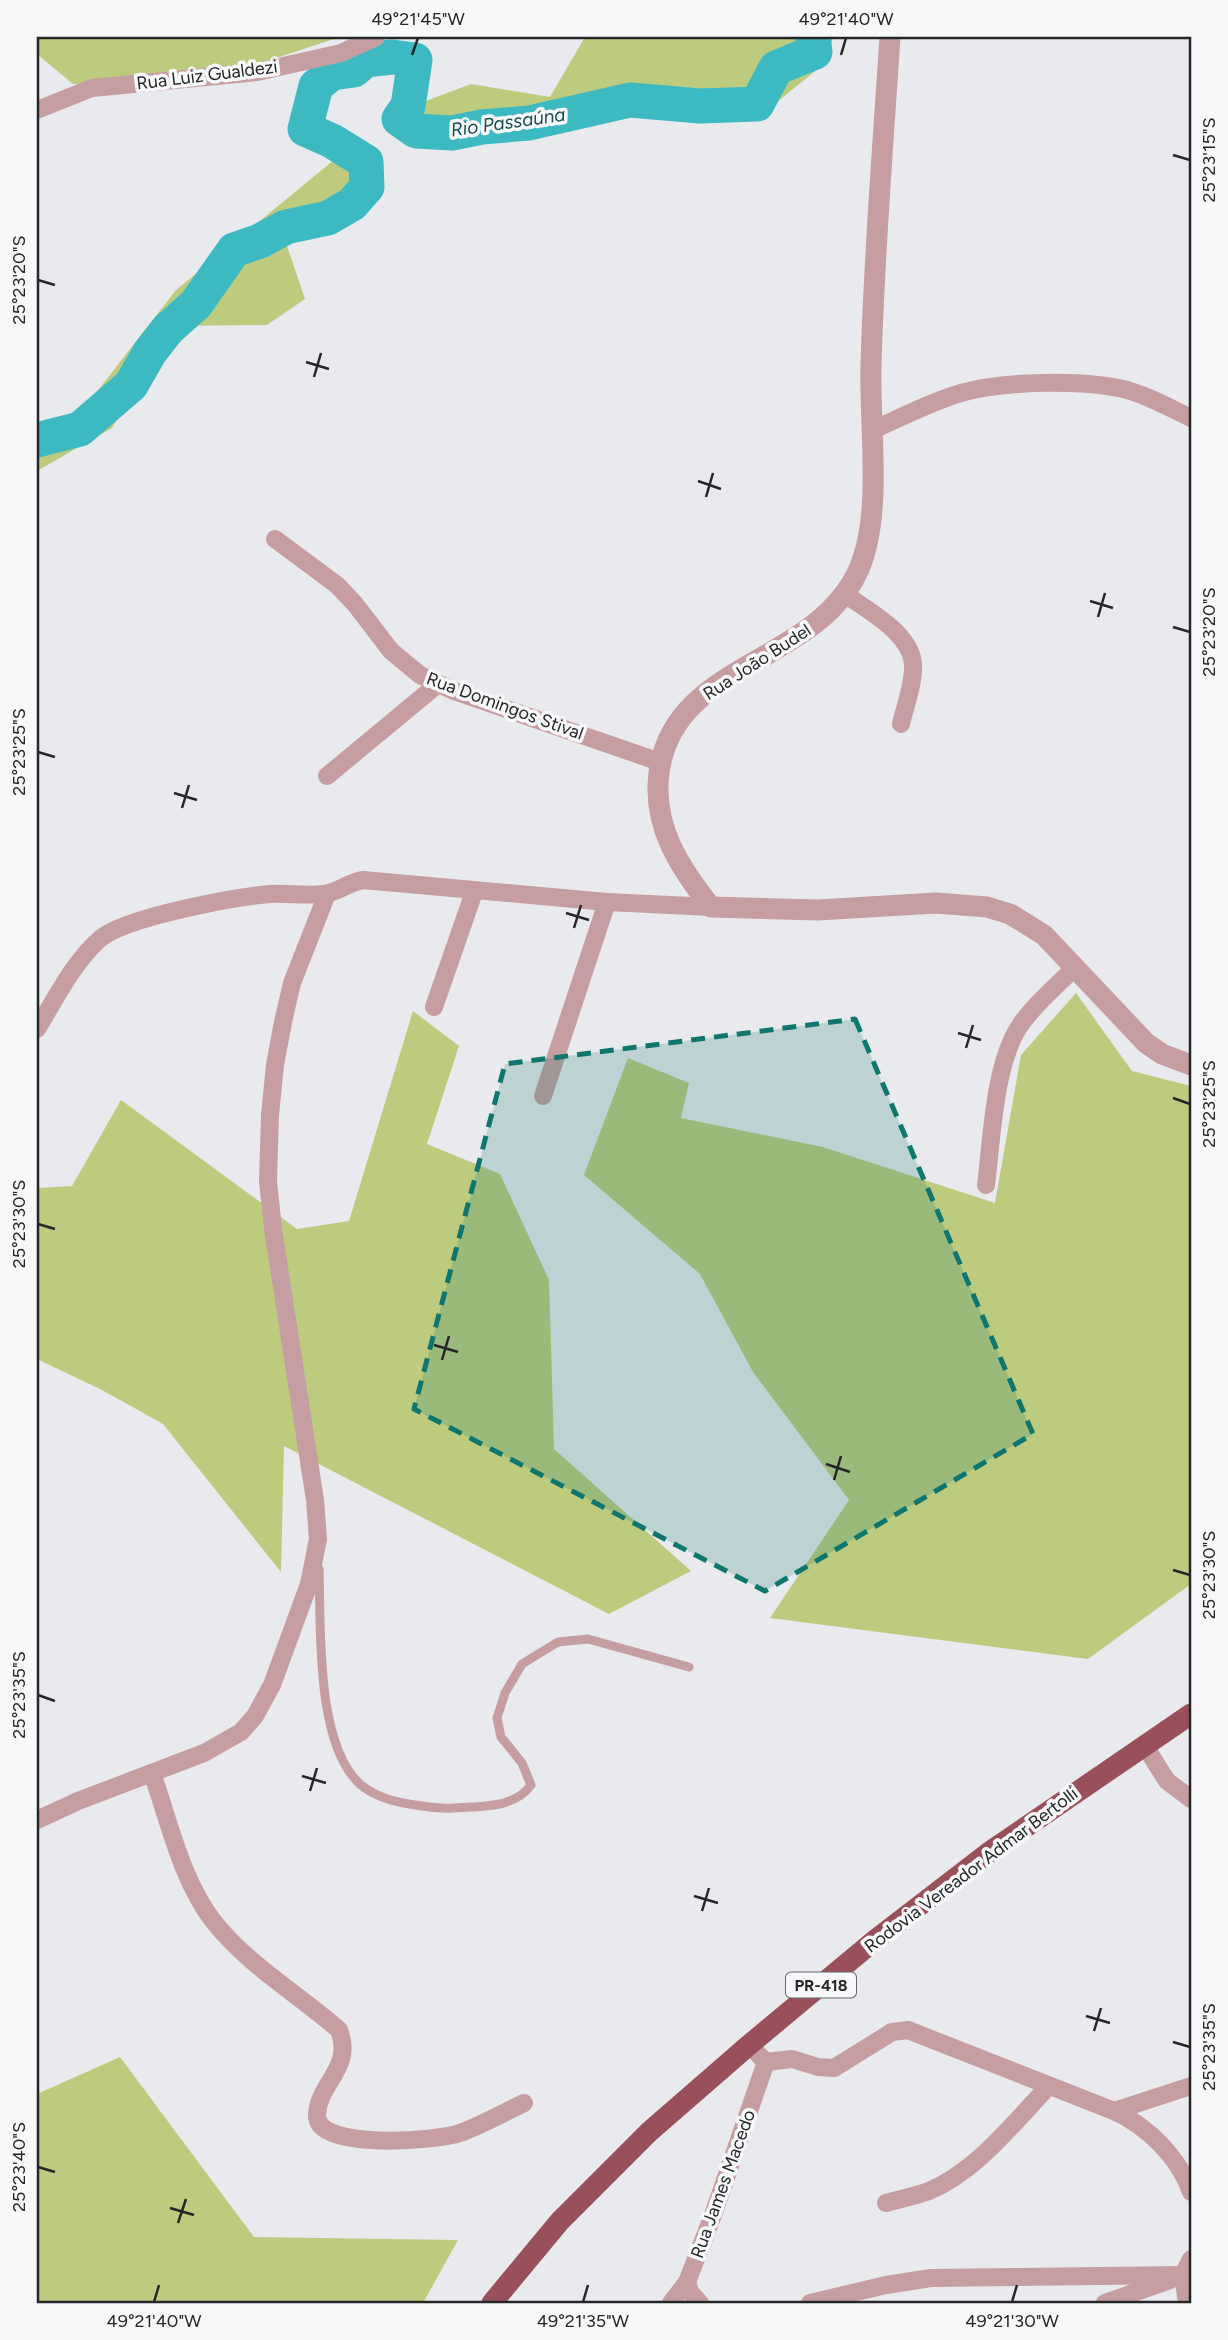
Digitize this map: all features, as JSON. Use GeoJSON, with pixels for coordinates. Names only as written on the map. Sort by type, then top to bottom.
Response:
{"type":"FeatureCollection","features":[{"type":"Feature","properties":{"kind":"highway","name":"Rodovia Vereador Admar Bertolli"},"geometry":{"type":"LineString","coordinates":[[492,2303],[560,2221],[649,2132],[749,2045],[875,1940],[988,1853],[1191,1714]]}},
{"type":"Feature","properties":{"kind":"street","name":"Rua Luiz Gualdezi"},"geometry":{"type":"LineString","coordinates":[[37,110],[92,88],[257,72],[341,53],[376,37]]}},
{"type":"Feature","properties":{"kind":"street","name":"Rua João Budel"},"geometry":{"type":"LineString","coordinates":[[711,907],[679,865],[669,844],[660,813],[657,784],[667,740],[681,716],[701,695],[806,632],[827,615],[845,594],[859,569],[868,544],[872,520],[871,356],[890,37]]}},
{"type":"Feature","properties":{"kind":"street"},"geometry":{"type":"LineString","coordinates":[[871,431],[961,393],[987,388],[1051,384],[1100,385],[1129,391],[1191,418]]}},
{"type":"Feature","properties":{"kind":"street","name":"Rua Domingos Stival"},"geometry":{"type":"LineString","coordinates":[[275,539],[337,585],[403,663],[438,684],[660,762]]}},
{"type":"Feature","properties":{"kind":"street"},"geometry":{"type":"LineString","coordinates":[[845,594],[902,638],[909,650],[913,662],[912,674],[901,724]]}},
{"type":"Feature","properties":{"kind":"street"},"geometry":{"type":"LineString","coordinates":[[327,776],[438,684]]}},
{"type":"Feature","properties":{"kind":"street"},"geometry":{"type":"LineString","coordinates":[[37,1029],[89,949],[118,927],[236,899],[271,894],[327,894],[353,881],[363,880],[474,892],[711,907],[832,910],[936,903],[987,906],[1030,925],[1044,936],[1146,1043],[1162,1054],[1191,1065]]}},
{"type":"Feature","properties":{"kind":"street"},"geometry":{"type":"LineString","coordinates":[[434,1007],[474,892]]}},
{"type":"Feature","properties":{"kind":"street"},"geometry":{"type":"LineString","coordinates":[[37,1820],[224,1743],[241,1732],[255,1716],[272,1685],[309,1584],[318,1539],[315,1500],[268,1181],[271,1102],[283,1021],[299,963],[327,894]]}},
{"type":"Feature","properties":{"kind":"street"},"geometry":{"type":"LineString","coordinates":[[543,1096],[607,902]]}},
{"type":"Feature","properties":{"kind":"street"},"geometry":{"type":"LineString","coordinates":[[986,1185],[1001,1076],[1012,1039],[1027,1017],[1074,968]]}},
{"type":"Feature","properties":{"kind":"street"},"geometry":{"type":"LineString","coordinates":[[1145,1746],[1167,1781],[1191,1799]]}},
{"type":"Feature","properties":{"kind":"street"},"geometry":{"type":"LineString","coordinates":[[152,1773],[189,1880],[214,1922],[263,1970],[339,2031],[344,2041],[344,2055],[318,2108],[316,2119],[328,2134],[356,2139],[442,2138],[460,2133],[524,2103]]}},
{"type":"Feature","properties":{"kind":"street"},"geometry":{"type":"LineString","coordinates":[[749,2045],[766,2062],[792,2059],[818,2067],[834,2068],[892,2032],[908,2029],[1114,2111],[1140,2126],[1154,2139],[1180,2170],[1191,2192]]}},
{"type":"Feature","properties":{"kind":"street","name":"Rua James Macedo"},"geometry":{"type":"LineString","coordinates":[[700,2303],[690,2292],[687,2282],[766,2062]]}},
{"type":"Feature","properties":{"kind":"street"},"geometry":{"type":"LineString","coordinates":[[886,2203],[928,2191],[963,2170],[1049,2086]]}},
{"type":"Feature","properties":{"kind":"street"},"geometry":{"type":"LineString","coordinates":[[1114,2111],[1191,2086]]}},
{"type":"Feature","properties":{"kind":"street"},"geometry":{"type":"LineString","coordinates":[[810,2303],[886,2285],[931,2278],[1187,2267]]}},
{"type":"Feature","properties":{"kind":"street"},"geometry":{"type":"LineString","coordinates":[[1105,2303],[1187,2267]]}},
{"type":"Feature","properties":{"kind":"street"},"geometry":{"type":"LineString","coordinates":[[1187,2267],[1187,2303]]}},
{"type":"Feature","properties":{"kind":"street"},"geometry":{"type":"LineString","coordinates":[[671,2303],[687,2282]]}},
{"type":"Feature","properties":{"kind":"lane"},"geometry":{"type":"LineString","coordinates":[[318,1539],[322,1665],[330,1728],[342,1759],[360,1784],[387,1800],[442,1809],[501,1804],[524,1795],[531,1785],[522,1763],[501,1737],[497,1718],[505,1693],[522,1664],[558,1642],[588,1639],[690,1667]]}},
{"type":"Feature","properties":{"kind":"highlighted area"},"geometry":{"type":"Polygon","coordinates":[[[855,1019],[1033,1434],[765,1591],[414,1409],[505,1064],[855,1019]]]}},
{"type":"Feature","properties":{"kind":"green space"},"geometry":{"type":"Polygon","coordinates":[[[37,37],[340,37],[206,81],[73,84],[37,54],[37,37]]]}},
{"type":"Feature","properties":{"kind":"green space"},"geometry":{"type":"Polygon","coordinates":[[[585,37],[834,37],[819,68],[777,102],[609,102],[490,133],[429,135],[418,104],[471,84],[550,97],[585,37]]]}},
{"type":"Feature","properties":{"kind":"green space"},"geometry":{"type":"Polygon","coordinates":[[[346,150],[364,197],[285,240],[305,299],[267,325],[172,326],[112,428],[37,471],[37,449],[74,421],[176,290],[346,150]]]}},
{"type":"Feature","properties":{"kind":"green space"},"geometry":{"type":"Polygon","coordinates":[[[1076,993],[1132,1071],[1191,1086],[1191,1584],[1088,1659],[770,1618],[849,1500],[753,1372],[700,1274],[584,1175],[628,1058],[689,1083],[681,1118],[823,1147],[995,1203],[1021,1055],[1076,993]]]}},
{"type":"Feature","properties":{"kind":"green space"},"geometry":{"type":"Polygon","coordinates":[[[413,1011],[459,1046],[427,1144],[500,1174],[549,1280],[554,1449],[691,1571],[609,1614],[284,1446],[281,1572],[163,1424],[102,1390],[37,1359],[37,1188],[72,1186],[121,1100],[297,1229],[349,1221],[413,1011]]]}},
{"type":"Feature","properties":{"kind":"green space"},"geometry":{"type":"Polygon","coordinates":[[[120,2057],[254,2237],[458,2240],[423,2303],[37,2303],[37,2094],[120,2057]]]}},
{"type":"Feature","properties":{"kind":"waterway","name":"Rio Passaúna"},"geometry":{"type":"LineString","coordinates":[[37,440],[80,429],[131,385],[150,352],[168,329],[196,304],[234,250],[260,241],[286,227],[328,218],[352,204],[367,187],[366,162],[332,141],[305,129],[316,86],[332,73],[354,70],[365,60],[392,57],[415,60],[408,106],[399,119],[416,131],[452,133],[529,123],[630,100],[700,106],[757,104],[776,68],[815,52],[813,37]]}}]}
